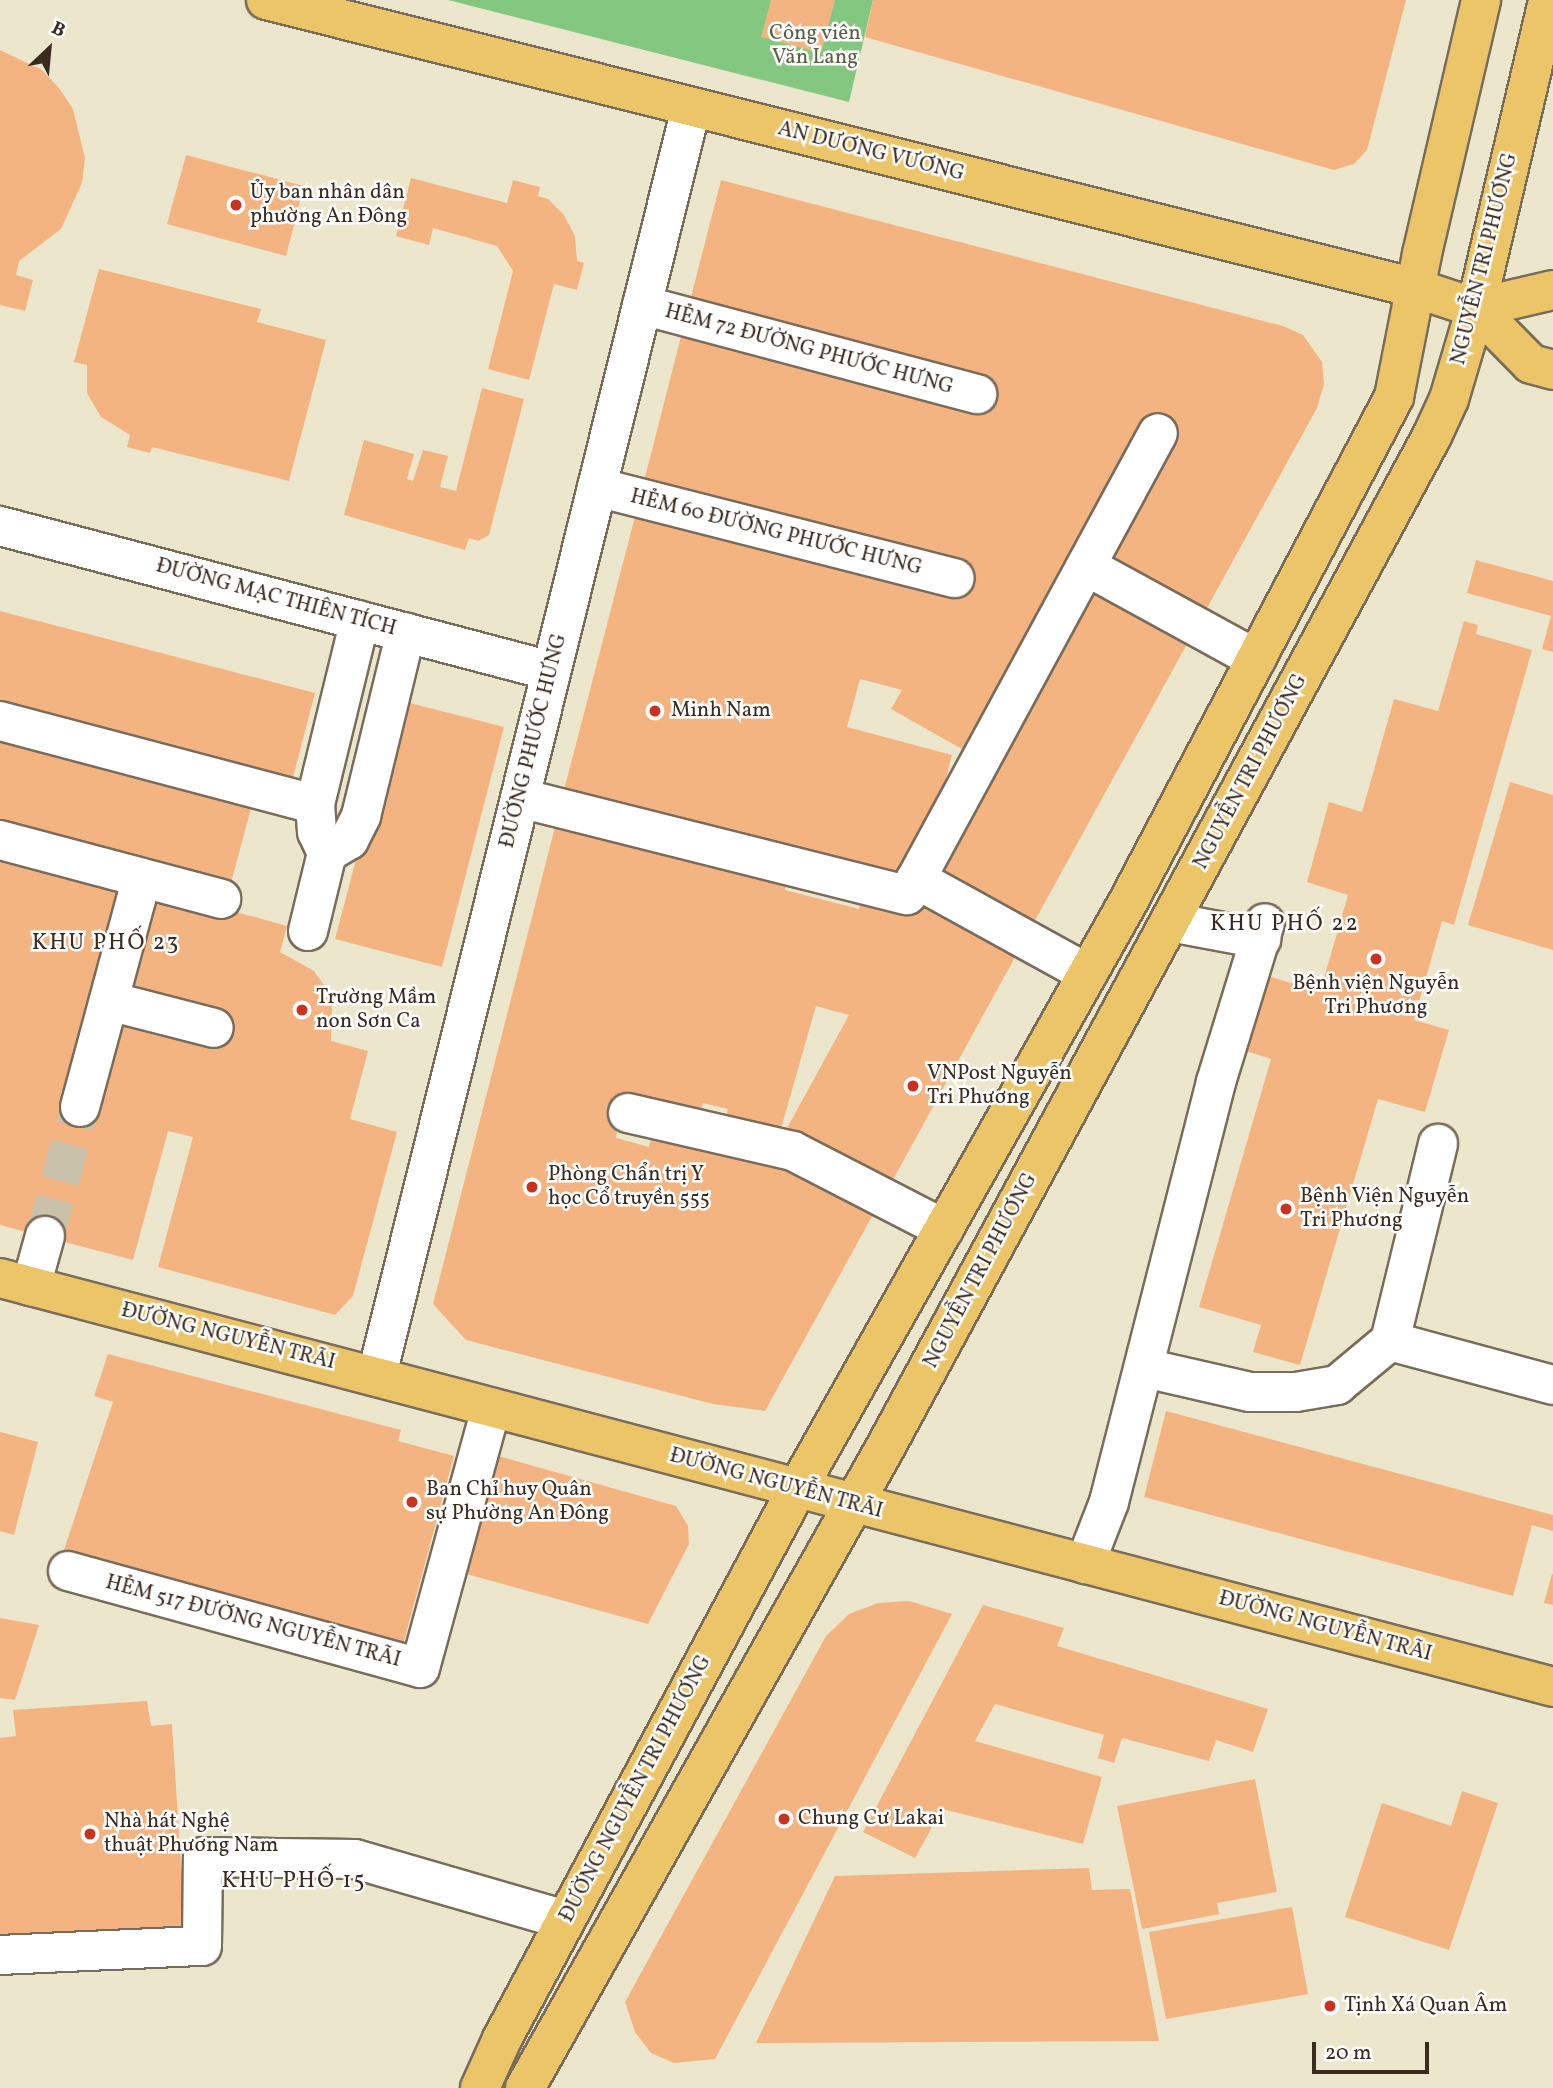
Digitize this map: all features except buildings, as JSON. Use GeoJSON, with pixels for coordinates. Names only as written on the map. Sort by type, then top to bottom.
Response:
{"type":"FeatureCollection","features":[{"type":"Feature","properties":{"kind":"main road","name":"AN DƯƠNG VƯƠNG"},"geometry":{"type":"LineString","coordinates":[[266,0],[1415,288],[1476,308],[1531,364],[1553,370]]}},
{"type":"Feature","properties":{"kind":"main road"},"geometry":{"type":"LineString","coordinates":[[796,1491],[1128,902],[1394,397],[1415,288],[1481,0]]}},
{"type":"Feature","properties":{"kind":"main road","name":"NGUYỄN TRI PHƯƠNG"},"geometry":{"type":"LineString","coordinates":[[854,1505],[1432,436],[1449,399],[1476,308],[1550,2]]}},
{"type":"Feature","properties":{"kind":"main road"},"geometry":{"type":"LineString","coordinates":[[1476,308],[1553,290]]}},
{"type":"Feature","properties":{"kind":"main road"},"geometry":{"type":"LineString","coordinates":[[1128,902],[1170,922]]}},
{"type":"Feature","properties":{"kind":"main road","name":"ĐƯỜNG NGUYỄN TRÃI"},"geometry":{"type":"LineString","coordinates":[[16,1282],[377,1376],[796,1491],[1553,1687]]}},
{"type":"Feature","properties":{"kind":"main road","name":"ĐƯỜNG NGUYỄN TRI PHƯƠNG"},"geometry":{"type":"LineString","coordinates":[[480,2088],[565,1920],[796,1491]]}},
{"type":"Feature","properties":{"kind":"main road"},"geometry":{"type":"LineString","coordinates":[[525,2088],[854,1505]]}},
{"type":"Feature","properties":{"kind":"street","name":"ĐƯỜNG PHƯỚC HƯNG"},"geometry":{"type":"LineString","coordinates":[[377,1376],[691,107]]}},
{"type":"Feature","properties":{"kind":"street","name":"HẺM 72 ĐƯỜNG PHƯỚC HƯNG"},"geometry":{"type":"LineString","coordinates":[[642,305],[977,394]]}},
{"type":"Feature","properties":{"kind":"street"},"geometry":{"type":"LineString","coordinates":[[520,798],[907,895],[1158,433]]}},
{"type":"Feature","properties":{"kind":"street","name":"HẺM 60 ĐƯỜNG PHƯỚC HƯNG"},"geometry":{"type":"LineString","coordinates":[[597,486],[955,579]]}},
{"type":"Feature","properties":{"kind":"street","name":"ĐƯỜNG MẠC THIÊN TÍCH"},"geometry":{"type":"LineString","coordinates":[[0,526],[551,671]]}},
{"type":"Feature","properties":{"kind":"street"},"geometry":{"type":"LineString","coordinates":[[1086,566],[1256,659]]}},
{"type":"Feature","properties":{"kind":"street"},"geometry":{"type":"LineString","coordinates":[[307,931],[327,853],[317,832],[316,804],[360,620]]}},
{"type":"Feature","properties":{"kind":"street"},"geometry":{"type":"LineString","coordinates":[[327,853],[349,839],[361,816],[406,632]]}},
{"type":"Feature","properties":{"kind":"street"},"geometry":{"type":"LineString","coordinates":[[0,721],[316,804]]}},
{"type":"Feature","properties":{"kind":"street"},"geometry":{"type":"LineString","coordinates":[[0,839],[221,899]]}},
{"type":"Feature","properties":{"kind":"street"},"geometry":{"type":"LineString","coordinates":[[80,1107],[142,878]]}},
{"type":"Feature","properties":{"kind":"street"},"geometry":{"type":"LineString","coordinates":[[916,879],[1088,974]]}},
{"type":"Feature","properties":{"kind":"street"},"geometry":{"type":"LineString","coordinates":[[1085,1564],[1109,1502],[1216,1082],[1263,931],[1170,922]]}},
{"type":"Feature","properties":{"kind":"street"},"geometry":{"type":"LineString","coordinates":[[109,1000],[214,1028]]}},
{"type":"Feature","properties":{"kind":"street"},"geometry":{"type":"LineString","coordinates":[[628,1112],[793,1151],[944,1229]]}},
{"type":"Feature","properties":{"kind":"street"},"geometry":{"type":"LineString","coordinates":[[1145,1368],[1250,1392],[1296,1392],[1337,1385],[1390,1341],[1438,1144]]}},
{"type":"Feature","properties":{"kind":"street"},"geometry":{"type":"LineString","coordinates":[[16,1282],[45,1236]]}},
{"type":"Feature","properties":{"kind":"street"},"geometry":{"type":"LineString","coordinates":[[1390,1341],[1553,1385]]}},
{"type":"Feature","properties":{"kind":"street","name":"HẺM 517 ĐƯỜNG NGUYỄN TRÃI"},"geometry":{"type":"LineString","coordinates":[[68,1571],[420,1668],[491,1408]]}},
{"type":"Feature","properties":{"kind":"street"},"geometry":{"type":"LineString","coordinates":[[0,1955],[202,1946],[203,1857],[355,1859],[565,1920]]}},
{"type":"Feature","properties":{"kind":"green space","name":"Công viên Văn Lang"},"geometry":{"type":"Polygon","coordinates":[[[448,0],[873,0],[849,102],[448,0]]]}},
{"type":"Feature","properties":{"kind":"tunnel"},"geometry":{"type":"LineString","coordinates":[[45,1236],[80,1107]]}},
{"type":"Feature","properties":{"kind":"place","name":"Ủy ban nhân dân phường An Đông"},"geometry":{"type":"Point","coordinates":[236,205]}},
{"type":"Feature","properties":{"kind":"place","name":"Minh Nam"},"geometry":{"type":"Point","coordinates":[655,711]}},
{"type":"Feature","properties":{"kind":"place","name":"Bệnh viện Nguyễn Tri Phương"},"geometry":{"type":"Point","coordinates":[1376,959]}},
{"type":"Feature","properties":{"kind":"place","name":"Trường Mầm non Sơn Ca"},"geometry":{"type":"Point","coordinates":[302,1010]}},
{"type":"Feature","properties":{"kind":"place","name":"VNPost Nguyễn Tri Phương"},"geometry":{"type":"Point","coordinates":[913,1086]}},
{"type":"Feature","properties":{"kind":"place","name":"Phòng Chẩn trị Y học Cổ truyền 555"},"geometry":{"type":"Point","coordinates":[532,1187]}},
{"type":"Feature","properties":{"kind":"place","name":"Bệnh Viện Nguyễn Tri Phương"},"geometry":{"type":"Point","coordinates":[1286,1209]}},
{"type":"Feature","properties":{"kind":"place","name":"Ban Chỉ huy Quân sự Phường An Đông"},"geometry":{"type":"Point","coordinates":[412,1502]}},
{"type":"Feature","properties":{"kind":"place","name":"Chung Cư Lakai"},"geometry":{"type":"Point","coordinates":[784,1819]}},
{"type":"Feature","properties":{"kind":"place","name":"Nhà hát Nghệ thuật Phương Nam"},"geometry":{"type":"Point","coordinates":[90,1834]}},
{"type":"Feature","properties":{"kind":"place","name":"Tịnh Xá Quan Âm"},"geometry":{"type":"Point","coordinates":[1330,2006]}},
{"type":"Feature","properties":{"kind":"district","name":"KHU PHỐ 22"},"geometry":{"type":"Point","coordinates":[1285,924]}},
{"type":"Feature","properties":{"kind":"district","name":"KHU PHỐ 23"},"geometry":{"type":"Point","coordinates":[106,943]}},
{"type":"Feature","properties":{"kind":"district","name":"KHU PHỐ 15"},"geometry":{"type":"Point","coordinates":[294,1881]}}]}
